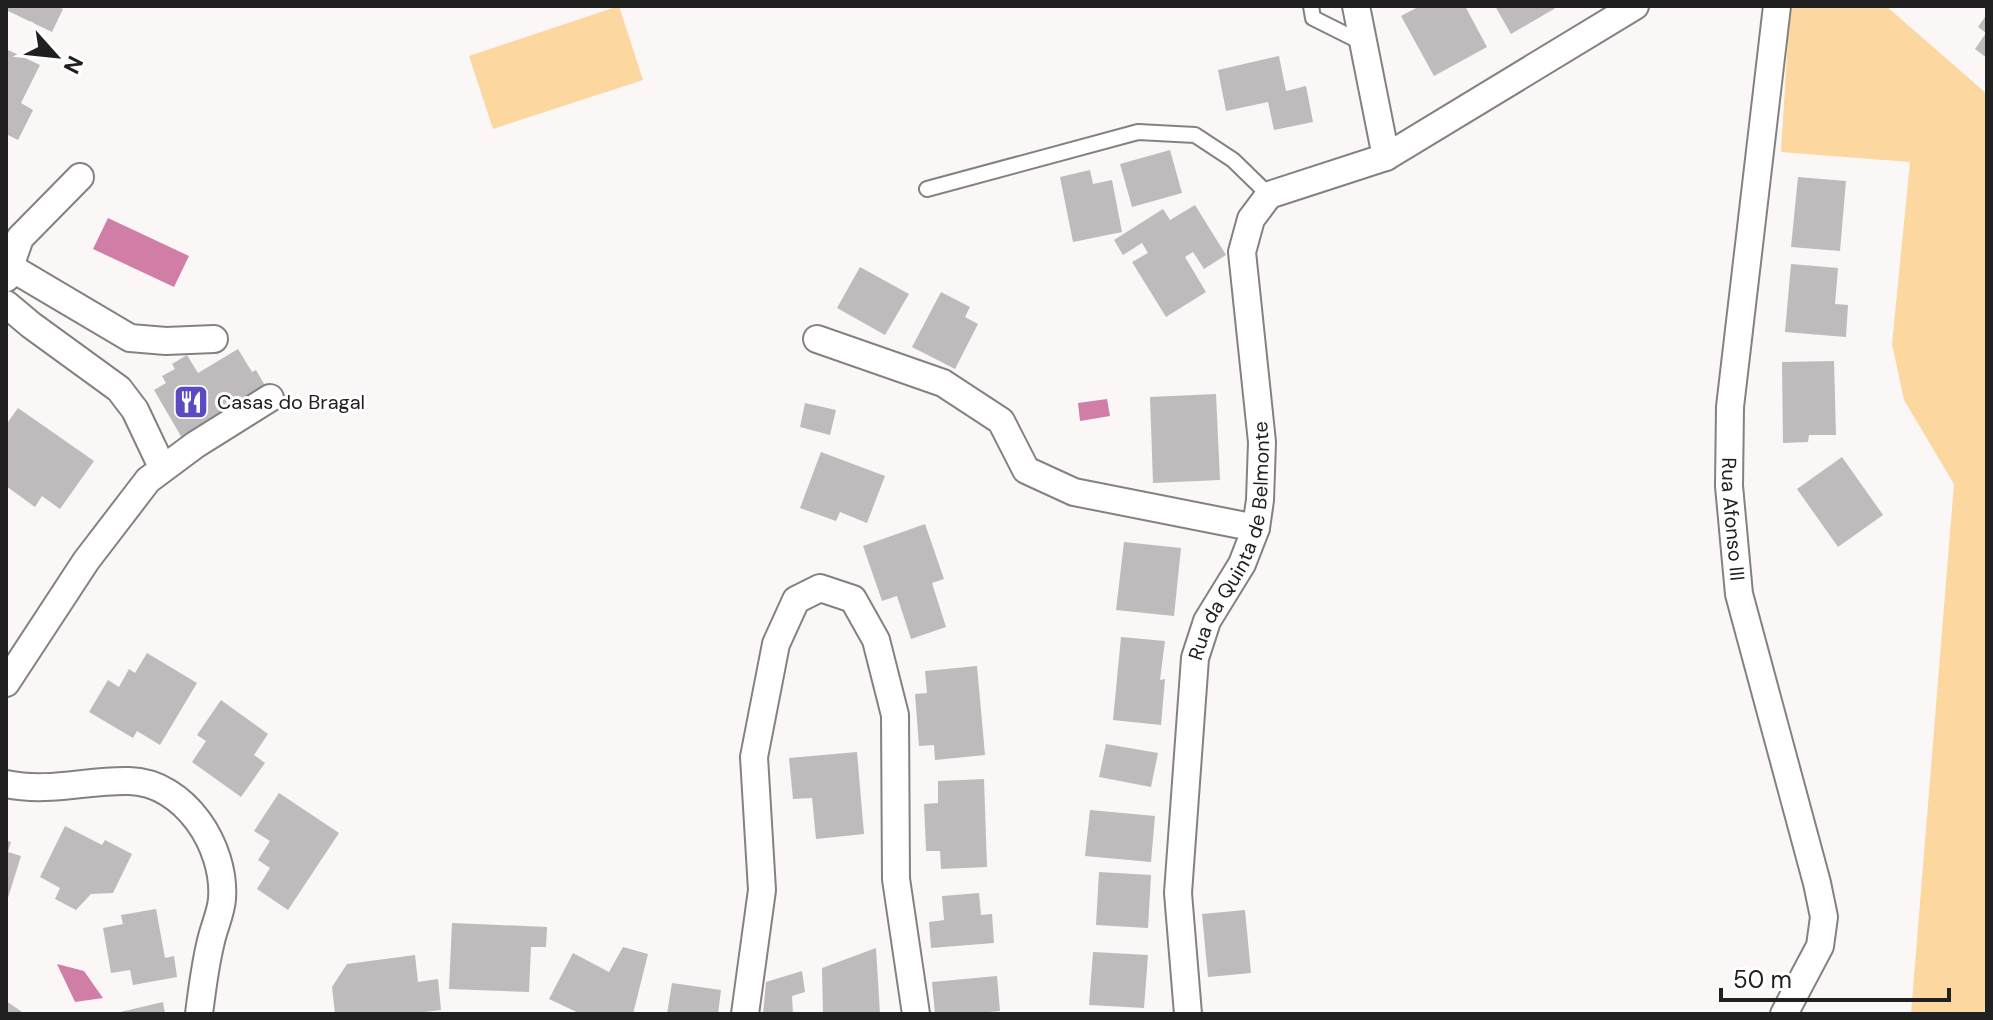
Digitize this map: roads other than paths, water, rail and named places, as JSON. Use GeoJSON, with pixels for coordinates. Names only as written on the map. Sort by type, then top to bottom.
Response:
{"type":"FeatureCollection","features":[{"type":"Feature","properties":{"kind":"street"},"geometry":{"type":"LineString","coordinates":[[1356,6],[1386,157]]}},
{"type":"Feature","properties":{"kind":"street"},"geometry":{"type":"LineString","coordinates":[[1269,195],[1386,157],[1635,6]]}},
{"type":"Feature","properties":{"kind":"street","name":"Rua Afonso III"},"geometry":{"type":"LineString","coordinates":[[1777,6],[1730,407],[1729,486],[1739,594],[1824,917],[1820,946],[1784,1014]]}},
{"type":"Feature","properties":{"kind":"street"},"geometry":{"type":"LineString","coordinates":[[6,278],[20,238],[80,177]]}},
{"type":"Feature","properties":{"kind":"street","name":"Rua da Quinta de Belmonte"},"geometry":{"type":"LineString","coordinates":[[1188,1014],[1178,893],[1195,658],[1207,621],[1242,564],[1256,528],[1262,442],[1242,252],[1251,219],[1269,195]]}},
{"type":"Feature","properties":{"kind":"street"},"geometry":{"type":"LineString","coordinates":[[6,278],[15,270],[130,338],[166,341],[214,339]]}},
{"type":"Feature","properties":{"kind":"street"},"geometry":{"type":"LineString","coordinates":[[6,304],[119,389],[135,410],[162,467]]}},
{"type":"Feature","properties":{"kind":"street"},"geometry":{"type":"LineString","coordinates":[[817,339],[943,383],[1001,421],[1026,470],[1074,492],[1256,528]]}},
{"type":"Feature","properties":{"kind":"street"},"geometry":{"type":"LineString","coordinates":[[6,683],[132,498],[162,467],[270,398]]}},
{"type":"Feature","properties":{"kind":"street"},"geometry":{"type":"LineString","coordinates":[[745,1014],[762,890],[754,757],[776,644],[796,600],[820,588],[853,599],[876,640],[895,715],[896,879],[916,1014]]}},
{"type":"Feature","properties":{"kind":"street"},"geometry":{"type":"LineString","coordinates":[[6,784],[45,789],[131,781],[160,787],[186,806],[206,832],[219,860],[222,900],[211,942],[199,1014]]}},
{"type":"Feature","properties":{"kind":"lane"},"geometry":{"type":"LineString","coordinates":[[1311,6],[1313,18],[1364,44]]}},
{"type":"Feature","properties":{"kind":"lane"},"geometry":{"type":"LineString","coordinates":[[927,189],[1138,132],[1195,135],[1233,160],[1269,195]]}},
{"type":"Feature","properties":{"kind":"place","name":"Casas do Bragal"},"geometry":{"type":"Point","coordinates":[191,402]}}]}
